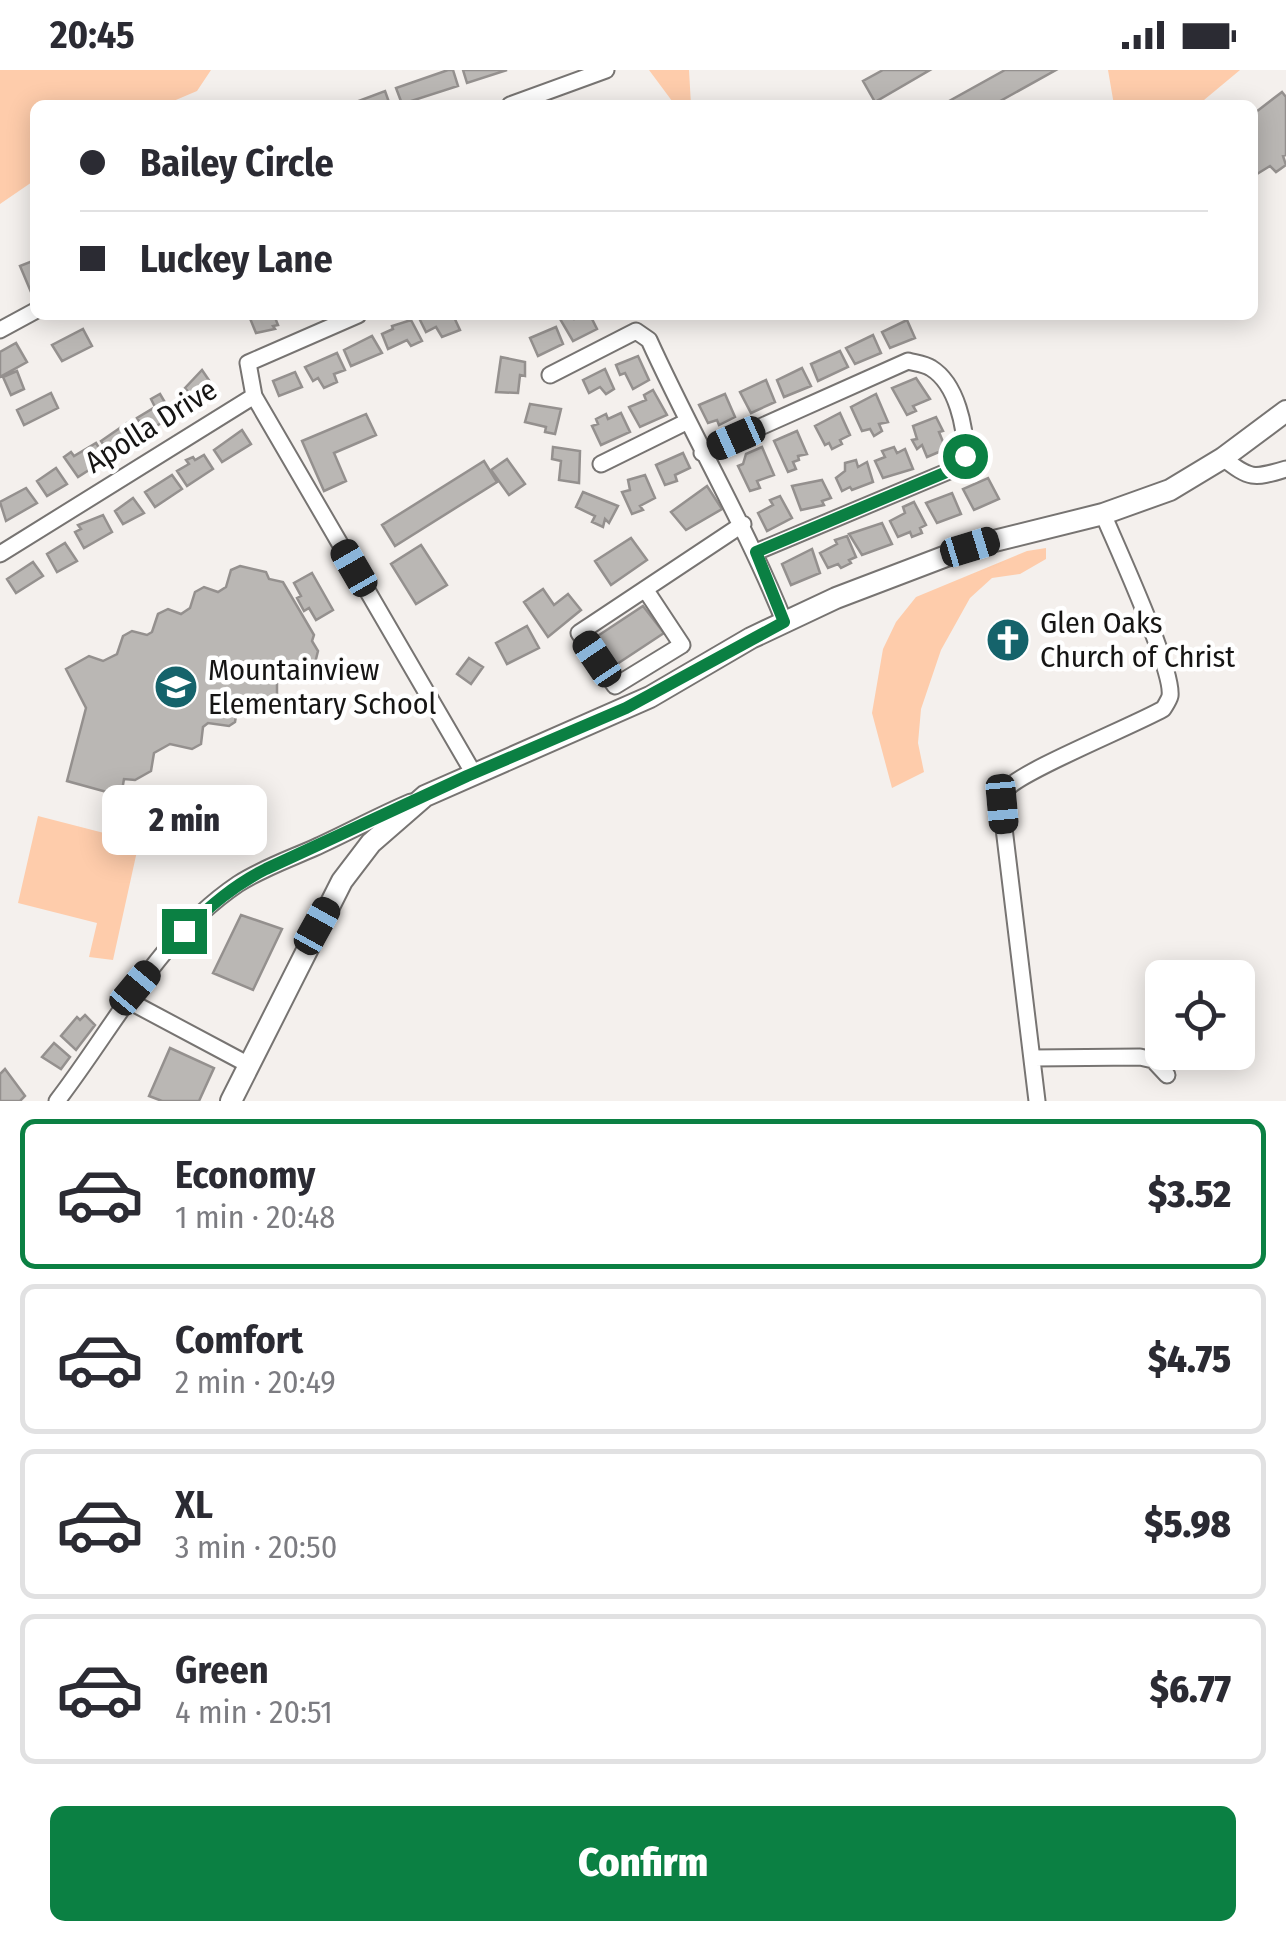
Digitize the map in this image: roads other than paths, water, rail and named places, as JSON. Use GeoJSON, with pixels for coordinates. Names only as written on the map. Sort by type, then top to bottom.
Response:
{"type":"FeatureCollection","features":[{"type":"Feature","properties":{"kind":"main road"},"geometry":{"type":"LineString","coordinates":[[231,1101],[342,881],[371,843],[425,796],[656,694],[784,622],[970,547],[1103,514],[1170,490],[1286,411]]}},
{"type":"Feature","properties":{"kind":"street"},"geometry":{"type":"LineString","coordinates":[[524,100],[606,70]]}},
{"type":"Feature","properties":{"kind":"street"},"geometry":{"type":"LineString","coordinates":[[0,330],[30,314]]}},
{"type":"Feature","properties":{"kind":"street","name":"Apolla Drive"},"geometry":{"type":"LineString","coordinates":[[0,554],[254,396],[248,363],[347,320]]}},
{"type":"Feature","properties":{"kind":"street"},"geometry":{"type":"LineString","coordinates":[[550,375],[636,332],[649,340],[702,454],[743,524],[784,622]]}},
{"type":"Feature","properties":{"kind":"street"},"geometry":{"type":"LineString","coordinates":[[702,454],[908,360],[931,368],[946,383],[966,432],[965,456],[957,464],[949,471],[756,552]]}},
{"type":"Feature","properties":{"kind":"street"},"geometry":{"type":"LineString","coordinates":[[254,396],[474,774]]}},
{"type":"Feature","properties":{"kind":"street"},"geometry":{"type":"LineString","coordinates":[[601,464],[686,422]]}},
{"type":"Feature","properties":{"kind":"street"},"geometry":{"type":"LineString","coordinates":[[1222,458],[1244,475],[1258,478],[1286,469]]}},
{"type":"Feature","properties":{"kind":"street"},"geometry":{"type":"LineString","coordinates":[[1037,1101],[1003,816],[1004,792],[1026,775],[1163,710],[1170,697],[1168,677],[1155,640],[1103,514]]}},
{"type":"Feature","properties":{"kind":"street"},"geometry":{"type":"LineString","coordinates":[[645,589],[682,645],[615,686],[579,632],[743,524]]}},
{"type":"Feature","properties":{"kind":"street"},"geometry":{"type":"LineString","coordinates":[[641,670],[656,694]]}},
{"type":"Feature","properties":{"kind":"street"},"geometry":{"type":"LineString","coordinates":[[57,1101],[127,1000],[184,931],[240,882],[425,796]]}},
{"type":"Feature","properties":{"kind":"street"},"geometry":{"type":"LineString","coordinates":[[127,1000],[248,1064]]}},
{"type":"Feature","properties":{"kind":"street"},"geometry":{"type":"LineString","coordinates":[[1033,1058],[1140,1057],[1152,1060],[1167,1075]]}},
{"type":"Feature","properties":{"kind":"place","name":"Glen Oaks Church of Christ"},"geometry":{"type":"Point","coordinates":[1008,640]}},
{"type":"Feature","properties":{"kind":"place","name":"Mountainview Elementary School"},"geometry":{"type":"Point","coordinates":[176,687]}}]}
